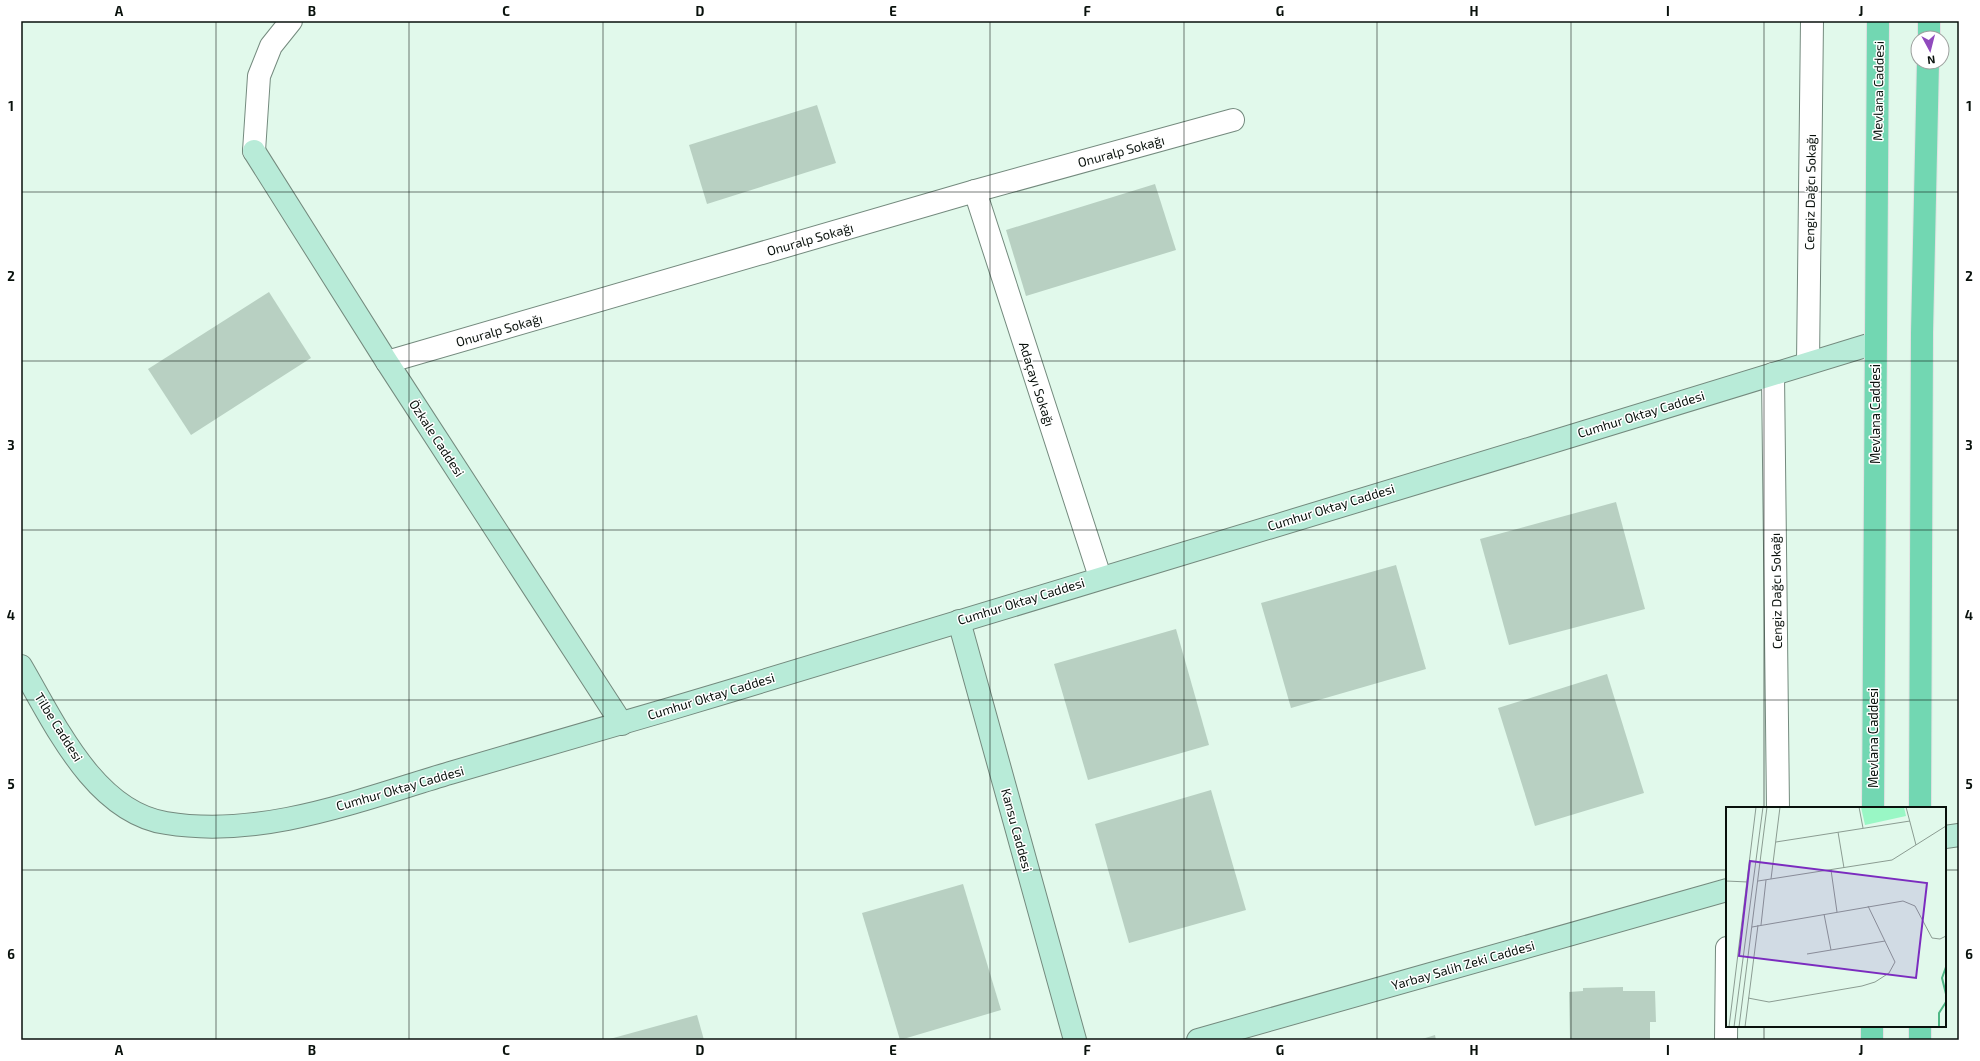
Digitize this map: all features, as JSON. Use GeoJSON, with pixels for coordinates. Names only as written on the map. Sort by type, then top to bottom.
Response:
{"type":"FeatureCollection","features":[{"type":"Feature","properties":{"kind":"main road","name":"Mevlana Caddesi"},"geometry":{"type":"LineString","coordinates":[[1873,807],[1878,21]]}},
{"type":"Feature","properties":{"kind":"main road"},"geometry":{"type":"LineString","coordinates":[[1920,807],[1922,332],[1928,70]]}},
{"type":"Feature","properties":{"kind":"main road"},"geometry":{"type":"LineString","coordinates":[[1872,1027],[1872,1040]]}},
{"type":"Feature","properties":{"kind":"main road"},"geometry":{"type":"LineString","coordinates":[[1920,1027],[1920,1040]]}},
{"type":"Feature","properties":{"kind":"street","name":"Özkale Caddesi"},"geometry":{"type":"LineString","coordinates":[[291,21],[271,46],[260,76],[254,151],[387,362],[622,724]]}},
{"type":"Feature","properties":{"kind":"street","name":"Cengiz Dağcı Sokağı"},"geometry":{"type":"LineString","coordinates":[[1808,364],[1812,21]]}},
{"type":"Feature","properties":{"kind":"street","name":"Onuralp Sokağı"},"geometry":{"type":"LineString","coordinates":[[387,362],[975,191],[1233,120]]}},
{"type":"Feature","properties":{"kind":"street","name":"Adaçayı Sokağı"},"geometry":{"type":"LineString","coordinates":[[975,191],[1100,577]]}},
{"type":"Feature","properties":{"kind":"street","name":"Cumhur Oktay Caddesi"},"geometry":{"type":"LineString","coordinates":[[161,823],[196,826],[242,826],[306,815],[622,724],[1100,577],[1875,343]]}},
{"type":"Feature","properties":{"kind":"street","name":"Cengiz Dağcı Sokağı"},"geometry":{"type":"LineString","coordinates":[[1773,374],[1778,807]]}},
{"type":"Feature","properties":{"kind":"street","name":"Kansu Caddesi"},"geometry":{"type":"LineString","coordinates":[[959,621],[1075,1040]]}},
{"type":"Feature","properties":{"kind":"street","name":"Tilbe Caddesi"},"geometry":{"type":"LineString","coordinates":[[21,666],[70,749],[86,770],[107,792],[129,810],[161,823]]}},
{"type":"Feature","properties":{"kind":"street"},"geometry":{"type":"LineString","coordinates":[[1946,837],[1959,835]]}},
{"type":"Feature","properties":{"kind":"street","name":"Yarbay Salih Zeki Caddesi"},"geometry":{"type":"LineString","coordinates":[[1198,1040],[1726,890]]}},
{"type":"Feature","properties":{"kind":"street"},"geometry":{"type":"LineString","coordinates":[[1726,1027],[1726,1040]]}},
{"type":"Feature","properties":{"kind":"building"},"geometry":{"type":"Polygon","coordinates":[[[817,105],[836,163],[707,204],[689,145],[817,105]]]}},
{"type":"Feature","properties":{"kind":"building"},"geometry":{"type":"Polygon","coordinates":[[[1155,184],[1176,250],[1026,296],[1006,230],[1155,184]]]}},
{"type":"Feature","properties":{"kind":"building"},"geometry":{"type":"Polygon","coordinates":[[[269,292],[311,358],[191,435],[148,369],[269,292]]]}},
{"type":"Feature","properties":{"kind":"building"},"geometry":{"type":"Polygon","coordinates":[[[1616,502],[1645,609],[1509,645],[1480,539],[1616,502]]]}},
{"type":"Feature","properties":{"kind":"building"},"geometry":{"type":"Polygon","coordinates":[[[1396,565],[1426,669],[1291,708],[1261,603],[1396,565]]]}},
{"type":"Feature","properties":{"kind":"building"},"geometry":{"type":"Polygon","coordinates":[[[1176,629],[1209,745],[1088,780],[1054,664],[1176,629]]]}},
{"type":"Feature","properties":{"kind":"building"},"geometry":{"type":"Polygon","coordinates":[[[1607,674],[1644,793],[1535,826],[1498,708],[1607,674]]]}},
{"type":"Feature","properties":{"kind":"building"},"geometry":{"type":"Polygon","coordinates":[[[1211,790],[1246,910],[1129,943],[1095,824],[1211,790]]]}},
{"type":"Feature","properties":{"kind":"building"},"geometry":{"type":"Polygon","coordinates":[[[963,884],[1001,1010],[900,1040],[862,913],[963,884]]]}},
{"type":"Feature","properties":{"kind":"building"},"geometry":{"type":"Polygon","coordinates":[[[1623,987],[1623,991],[1655,991],[1656,1022],[1650,1022],[1650,1040],[1570,1040],[1569,992],[1583,991],[1583,988],[1623,987]]]}},
{"type":"Feature","properties":{"kind":"building"},"geometry":{"type":"Polygon","coordinates":[[[697,1015],[704,1040],[606,1040],[697,1015]]]}},
{"type":"Feature","properties":{"kind":"building"},"geometry":{"type":"Polygon","coordinates":[[[1435,1035],[1436,1040],[1419,1040],[1435,1035]]]}}]}
